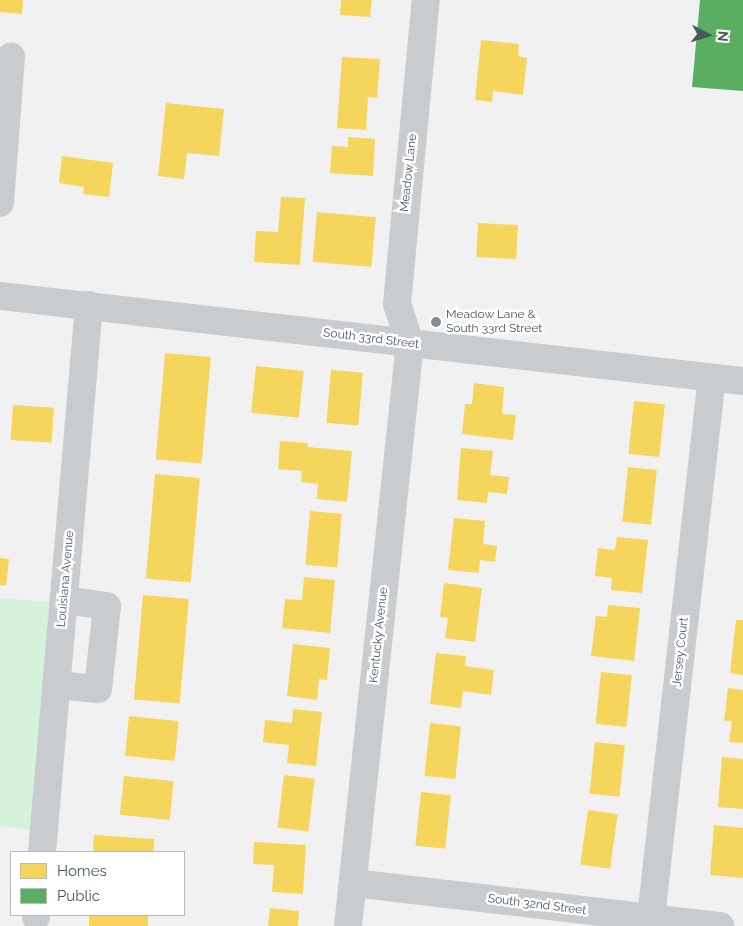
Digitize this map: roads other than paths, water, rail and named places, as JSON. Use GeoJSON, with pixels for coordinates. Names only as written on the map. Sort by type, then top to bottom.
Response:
{"type":"FeatureCollection","features":[{"type":"Feature","properties":{"kind":"street","name":"Meadow Lane"},"geometry":{"type":"LineString","coordinates":[[410,343],[397,304],[426,0]]}},
{"type":"Feature","properties":{"kind":"street"},"geometry":{"type":"LineString","coordinates":[[0,204],[11,56]]}},
{"type":"Feature","properties":{"kind":"street","name":"South 33rd Street"},"geometry":{"type":"LineString","coordinates":[[0,296],[743,381]]}},
{"type":"Feature","properties":{"kind":"street","name":"Louisiana Avenue"},"geometry":{"type":"LineString","coordinates":[[42,851],[89,305]]}},
{"type":"Feature","properties":{"kind":"street","name":"Kentucky Avenue"},"geometry":{"type":"LineString","coordinates":[[348,926],[410,343]]}},
{"type":"Feature","properties":{"kind":"street","name":"Jersey Court"},"geometry":{"type":"LineString","coordinates":[[651,922],[712,378]]}},
{"type":"Feature","properties":{"kind":"street"},"geometry":{"type":"LineString","coordinates":[[56,685],[98,689],[107,606],[65,600]]}},
{"type":"Feature","properties":{"kind":"street","name":"South 32nd Street"},"geometry":{"type":"LineString","coordinates":[[353,883],[651,922],[720,926]]}},
{"type":"Feature","properties":{"kind":"place","name":"Meadow Lane & South 33rd Street"},"geometry":{"type":"Point","coordinates":[436,322]}}]}
